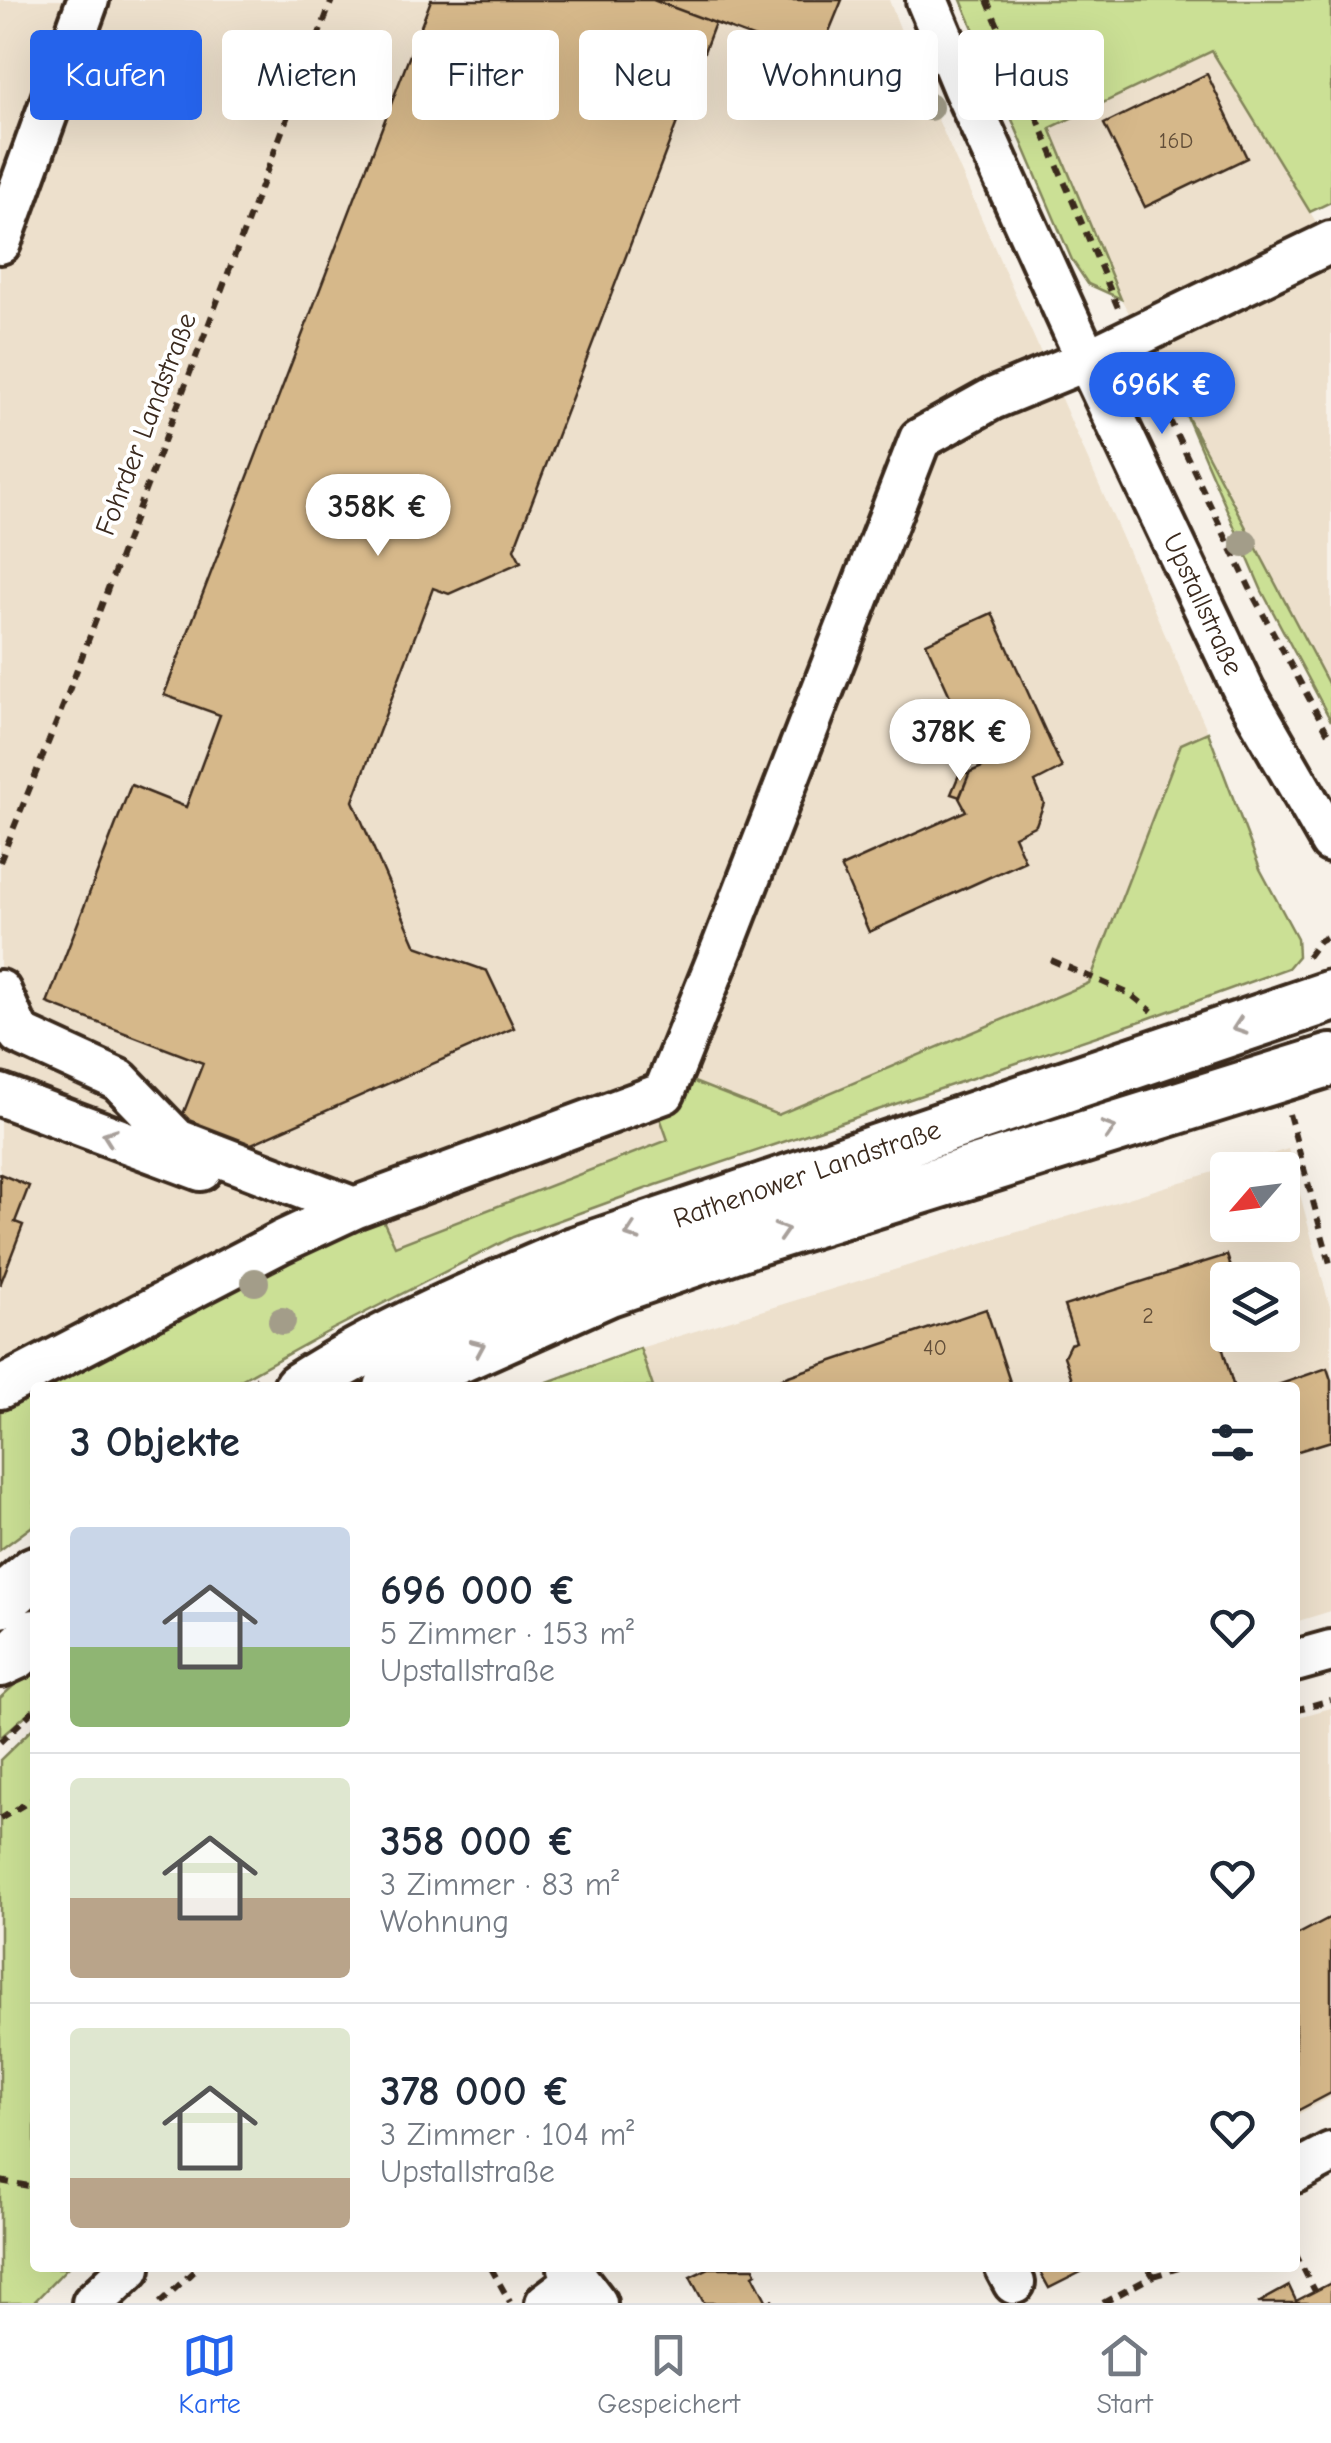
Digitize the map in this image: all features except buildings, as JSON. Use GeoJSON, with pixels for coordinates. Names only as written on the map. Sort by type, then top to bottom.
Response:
{"type":"FeatureCollection","features":[{"type":"Feature","properties":{"kind":"main road","name":"Rathenower Landstraße"},"geometry":{"type":"LineString","coordinates":[[308,1382],[346,1358],[574,1252],[1319,976]]}},
{"type":"Feature","properties":{"kind":"main road","name":"Rathenower Landstraße"},"geometry":{"type":"LineString","coordinates":[[403,1382],[609,1290],[766,1236],[1331,1060]]}},
{"type":"Feature","properties":{"kind":"main road"},"geometry":{"type":"LineString","coordinates":[[0,1602],[30,1576]]}},
{"type":"Feature","properties":{"kind":"main road"},"geometry":{"type":"LineString","coordinates":[[0,1662],[30,1640]]}},
{"type":"Feature","properties":{"kind":"street"},"geometry":{"type":"LineString","coordinates":[[0,244],[17,142],[88,0]]}},
{"type":"Feature","properties":{"kind":"street","name":"Upstallstraße"},"geometry":{"type":"LineString","coordinates":[[926,0],[1087,360],[1244,691],[1331,842]]}},
{"type":"Feature","properties":{"kind":"street"},"geometry":{"type":"LineString","coordinates":[[0,1388],[354,1208],[664,1093],[920,439],[992,399],[1087,360],[1331,242]]}},
{"type":"Feature","properties":{"kind":"street"},"geometry":{"type":"LineString","coordinates":[[0,991],[20,1034],[119,1080],[177,1140],[354,1208]]}},
{"type":"Feature","properties":{"kind":"street"},"geometry":{"type":"LineString","coordinates":[[0,1096],[233,1182]]}},
{"type":"Feature","properties":{"kind":"street"},"geometry":{"type":"LineString","coordinates":[[1300,1660],[1331,1651]]}},
{"type":"Feature","properties":{"kind":"street"},"geometry":{"type":"LineString","coordinates":[[1300,2169],[1331,2153]]}},
{"type":"Feature","properties":{"kind":"street"},"geometry":{"type":"LineString","coordinates":[[93,2303],[126,2272]]}},
{"type":"Feature","properties":{"kind":"path","name":"Fohrder Landstraße"},"geometry":{"type":"LineString","coordinates":[[0,862],[332,0]]}},
{"type":"Feature","properties":{"kind":"path"},"geometry":{"type":"LineString","coordinates":[[1319,976],[1319,941],[1331,934]]}},
{"type":"Feature","properties":{"kind":"path"},"geometry":{"type":"LineString","coordinates":[[1052,960],[1130,994],[1162,1019]]}},
{"type":"Feature","properties":{"kind":"path"},"geometry":{"type":"LineString","coordinates":[[1289,1113],[1331,1267]]}},
{"type":"Feature","properties":{"kind":"path"},"geometry":{"type":"LineString","coordinates":[[1300,1709],[1331,1700]]}},
{"type":"Feature","properties":{"kind":"path"},"geometry":{"type":"LineString","coordinates":[[0,1742],[30,1717]]}},
{"type":"Feature","properties":{"kind":"path"},"geometry":{"type":"LineString","coordinates":[[0,1819],[30,1800]]}},
{"type":"Feature","properties":{"kind":"path"},"geometry":{"type":"LineString","coordinates":[[0,2181],[30,2186]]}},
{"type":"Feature","properties":{"kind":"path"},"geometry":{"type":"LineString","coordinates":[[1300,2262],[1315,2291]]}},
{"type":"Feature","properties":{"kind":"path"},"geometry":{"type":"LineString","coordinates":[[160,2303],[193,2272]]}},
{"type":"Feature","properties":{"kind":"path"},"geometry":{"type":"LineString","coordinates":[[493,2272],[510,2303]]}},
{"type":"Feature","properties":{"kind":"path"},"geometry":{"type":"LineString","coordinates":[[1103,2303],[1166,2272]]}},
{"type":"Feature","properties":{"kind":"shaded area"},"geometry":{"type":"Polygon","coordinates":[[[0,0],[889,0],[901,30],[727,30],[727,120],[938,120],[1208,732],[1181,745],[1090,983],[778,1115],[690,1081],[669,1140],[395,1247],[0,1377],[0,0]]]}},
{"type":"Feature","properties":{"kind":"shaded area"},"geometry":{"type":"Polygon","coordinates":[[[1213,50],[1331,247],[1331,689],[1121,299],[1050,128],[1067,120],[1104,120],[1104,102],[1213,50]]]}},
{"type":"Feature","properties":{"kind":"shaded area"},"geometry":{"type":"Polygon","coordinates":[[[1210,1173],[1210,1242],[1300,1242],[1300,1194],[1331,1311],[1331,1611],[1300,1620],[1300,1382],[651,1382],[640,1348],[1210,1173]]]}},
{"type":"Feature","properties":{"kind":"shaded area"},"geometry":{"type":"Polygon","coordinates":[[[1331,1708],[1331,2097],[1300,2113],[1300,1717],[1331,1708]]]}},
{"type":"Feature","properties":{"kind":"green space"},"geometry":{"type":"Polygon","coordinates":[[[961,0],[1331,0],[1331,202],[1310,212],[1212,51],[1104,102],[1104,30],[974,30],[961,0]]]}},
{"type":"Feature","properties":{"kind":"green space"},"geometry":{"type":"Polygon","coordinates":[[[1012,120],[1067,120],[1050,128],[1121,299],[1088,284],[1072,260],[1012,120]]]}},
{"type":"Feature","properties":{"kind":"green space"},"geometry":{"type":"Polygon","coordinates":[[[1184,410],[1331,689],[1331,721],[1262,591],[1184,410]]]}},
{"type":"Feature","properties":{"kind":"green space"},"geometry":{"type":"Polygon","coordinates":[[[1208,732],[1260,869],[1297,938],[1298,956],[1288,968],[513,1237],[237,1382],[44,1382],[286,1253],[382,1218],[395,1246],[668,1140],[658,1112],[689,1080],[778,1115],[1089,983],[1181,744],[1208,732]]]}},
{"type":"Feature","properties":{"kind":"green space"},"geometry":{"type":"Polygon","coordinates":[[[640,1348],[651,1382],[548,1382],[640,1348]]]}},
{"type":"Feature","properties":{"kind":"green space"},"geometry":{"type":"Polygon","coordinates":[[[30,1389],[30,1528],[0,1550],[0,1408],[30,1389]]]}},
{"type":"Feature","properties":{"kind":"green space"},"geometry":{"type":"Polygon","coordinates":[[[30,1671],[30,1711],[0,1738],[0,1698],[30,1671]]]}},
{"type":"Feature","properties":{"kind":"green space"},"geometry":{"type":"Polygon","coordinates":[[[30,1731],[30,2272],[63,2272],[33,2303],[0,2303],[0,1760],[30,1731]]]}}]}
